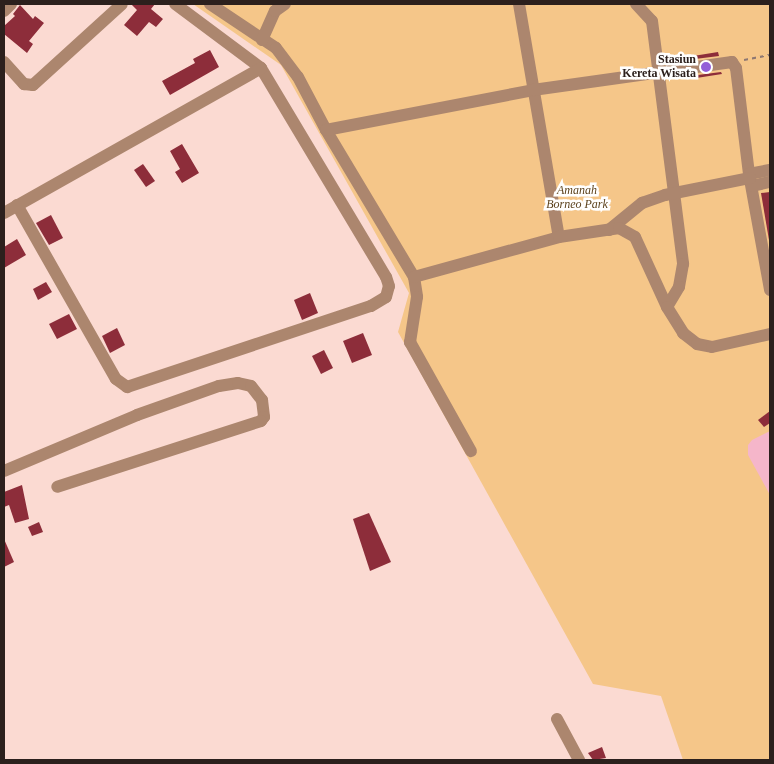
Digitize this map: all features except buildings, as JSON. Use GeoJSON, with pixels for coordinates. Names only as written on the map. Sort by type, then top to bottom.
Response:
{"type":"FeatureCollection","features":[{"type":"Feature","properties":{"kind":"street"},"geometry":{"type":"LineString","coordinates":[[4,10],[11,4]]}},
{"type":"Feature","properties":{"kind":"street"},"geometry":{"type":"LineString","coordinates":[[4,62],[24,84],[33,84],[122,4]]}},
{"type":"Feature","properties":{"kind":"street"},"geometry":{"type":"LineString","coordinates":[[17,205],[116,379],[127,387],[382,301],[388,292],[386,277],[261,68],[175,4]]}},
{"type":"Feature","properties":{"kind":"street"},"geometry":{"type":"LineString","coordinates":[[210,4],[286,59],[414,277],[417,297],[410,336],[412,347],[471,451]]}},
{"type":"Feature","properties":{"kind":"street"},"geometry":{"type":"LineString","coordinates":[[262,40],[275,11],[285,4]]}},
{"type":"Feature","properties":{"kind":"street"},"geometry":{"type":"LineString","coordinates":[[519,4],[559,237]]}},
{"type":"Feature","properties":{"kind":"street"},"geometry":{"type":"LineString","coordinates":[[636,4],[652,22],[683,264],[679,287],[667,307]]}},
{"type":"Feature","properties":{"kind":"street"},"geometry":{"type":"LineString","coordinates":[[326,130],[533,90],[732,62],[736,68],[751,179],[770,290]]}},
{"type":"Feature","properties":{"kind":"street"},"geometry":{"type":"LineString","coordinates":[[4,213],[261,68]]}},
{"type":"Feature","properties":{"kind":"street"},"geometry":{"type":"LineString","coordinates":[[609,230],[642,203],[675,193],[751,179],[770,170]]}},
{"type":"Feature","properties":{"kind":"street"},"geometry":{"type":"LineString","coordinates":[[751,179],[770,182]]}},
{"type":"Feature","properties":{"kind":"street"},"geometry":{"type":"LineString","coordinates":[[414,277],[559,237],[619,228],[635,237],[667,307],[683,332],[697,344],[712,347],[770,334]]}},
{"type":"Feature","properties":{"kind":"street"},"geometry":{"type":"LineString","coordinates":[[4,471],[137,416],[219,386],[238,383],[250,386],[262,400],[264,417],[260,421],[57,487]]}},
{"type":"Feature","properties":{"kind":"street"},"geometry":{"type":"LineString","coordinates":[[558,719],[579,760]]}},
{"type":"Feature","properties":{"kind":"path"},"geometry":{"type":"LineString","coordinates":[[732,62],[770,55]]}},
{"type":"Feature","properties":{"kind":"green space","name":"Amanah Borneo Park"},"geometry":{"type":"Polygon","coordinates":[[[193,4],[770,4],[770,760],[683,760],[661,696],[593,684],[398,332],[409,293],[281,65],[193,4]]]}},
{"type":"Feature","properties":{"kind":"shaded area"},"geometry":{"type":"Polygon","coordinates":[[[770,431],[770,495],[748,455],[748,445],[752,440],[770,431]]]}},
{"type":"Feature","properties":{"kind":"place","name":"Stasiun Kereta Wisata"},"geometry":{"type":"Point","coordinates":[706,67]}}]}
